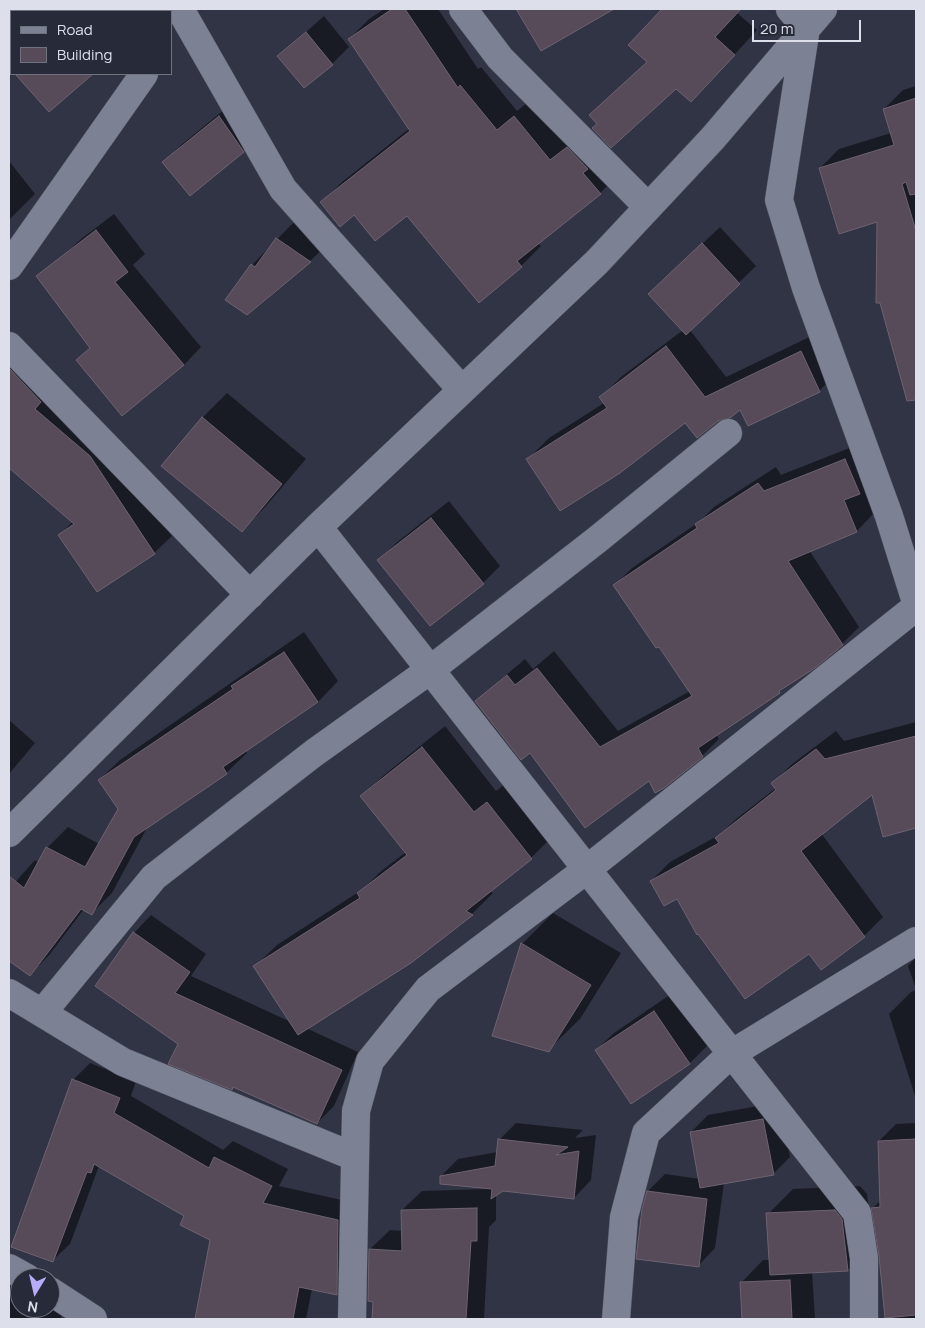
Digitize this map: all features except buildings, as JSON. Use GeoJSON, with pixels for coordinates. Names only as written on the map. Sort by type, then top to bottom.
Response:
{"type":"FeatureCollection","features":[{"type":"Feature","properties":{"kind":"street"},"geometry":{"type":"LineString","coordinates":[[463,9],[500,58],[648,207]]}},
{"type":"Feature","properties":{"kind":"street"},"geometry":{"type":"LineString","coordinates":[[9,833],[318,527],[597,262],[713,138],[806,15]]}},
{"type":"Feature","properties":{"kind":"street"},"geometry":{"type":"LineString","coordinates":[[806,15],[779,200],[806,288],[889,516],[916,602]]}},
{"type":"Feature","properties":{"kind":"street"},"geometry":{"type":"LineString","coordinates":[[182,17],[284,189],[462,390]]}},
{"type":"Feature","properties":{"kind":"street"},"geometry":{"type":"LineString","coordinates":[[9,266],[143,75]]}},
{"type":"Feature","properties":{"kind":"street"},"geometry":{"type":"LineString","coordinates":[[9,346],[250,594]]}},
{"type":"Feature","properties":{"kind":"street"},"geometry":{"type":"LineString","coordinates":[[42,1013],[154,877],[314,753],[430,670],[598,539],[728,433]]}},
{"type":"Feature","properties":{"kind":"street"},"geometry":{"type":"LineString","coordinates":[[318,527],[857,1213],[864,1258],[864,1319]]}},
{"type":"Feature","properties":{"kind":"street"},"geometry":{"type":"LineString","coordinates":[[352,1319],[356,1111],[370,1061],[428,989],[586,870],[916,607]]}},
{"type":"Feature","properties":{"kind":"street"},"geometry":{"type":"LineString","coordinates":[[616,1319],[624,1216],[646,1133],[731,1054],[916,941]]}},
{"type":"Feature","properties":{"kind":"street"},"geometry":{"type":"LineString","coordinates":[[9,992],[123,1062],[355,1157]]}},
{"type":"Feature","properties":{"kind":"street"},"geometry":{"type":"LineString","coordinates":[[60,1298],[93,1319]]}}]}
